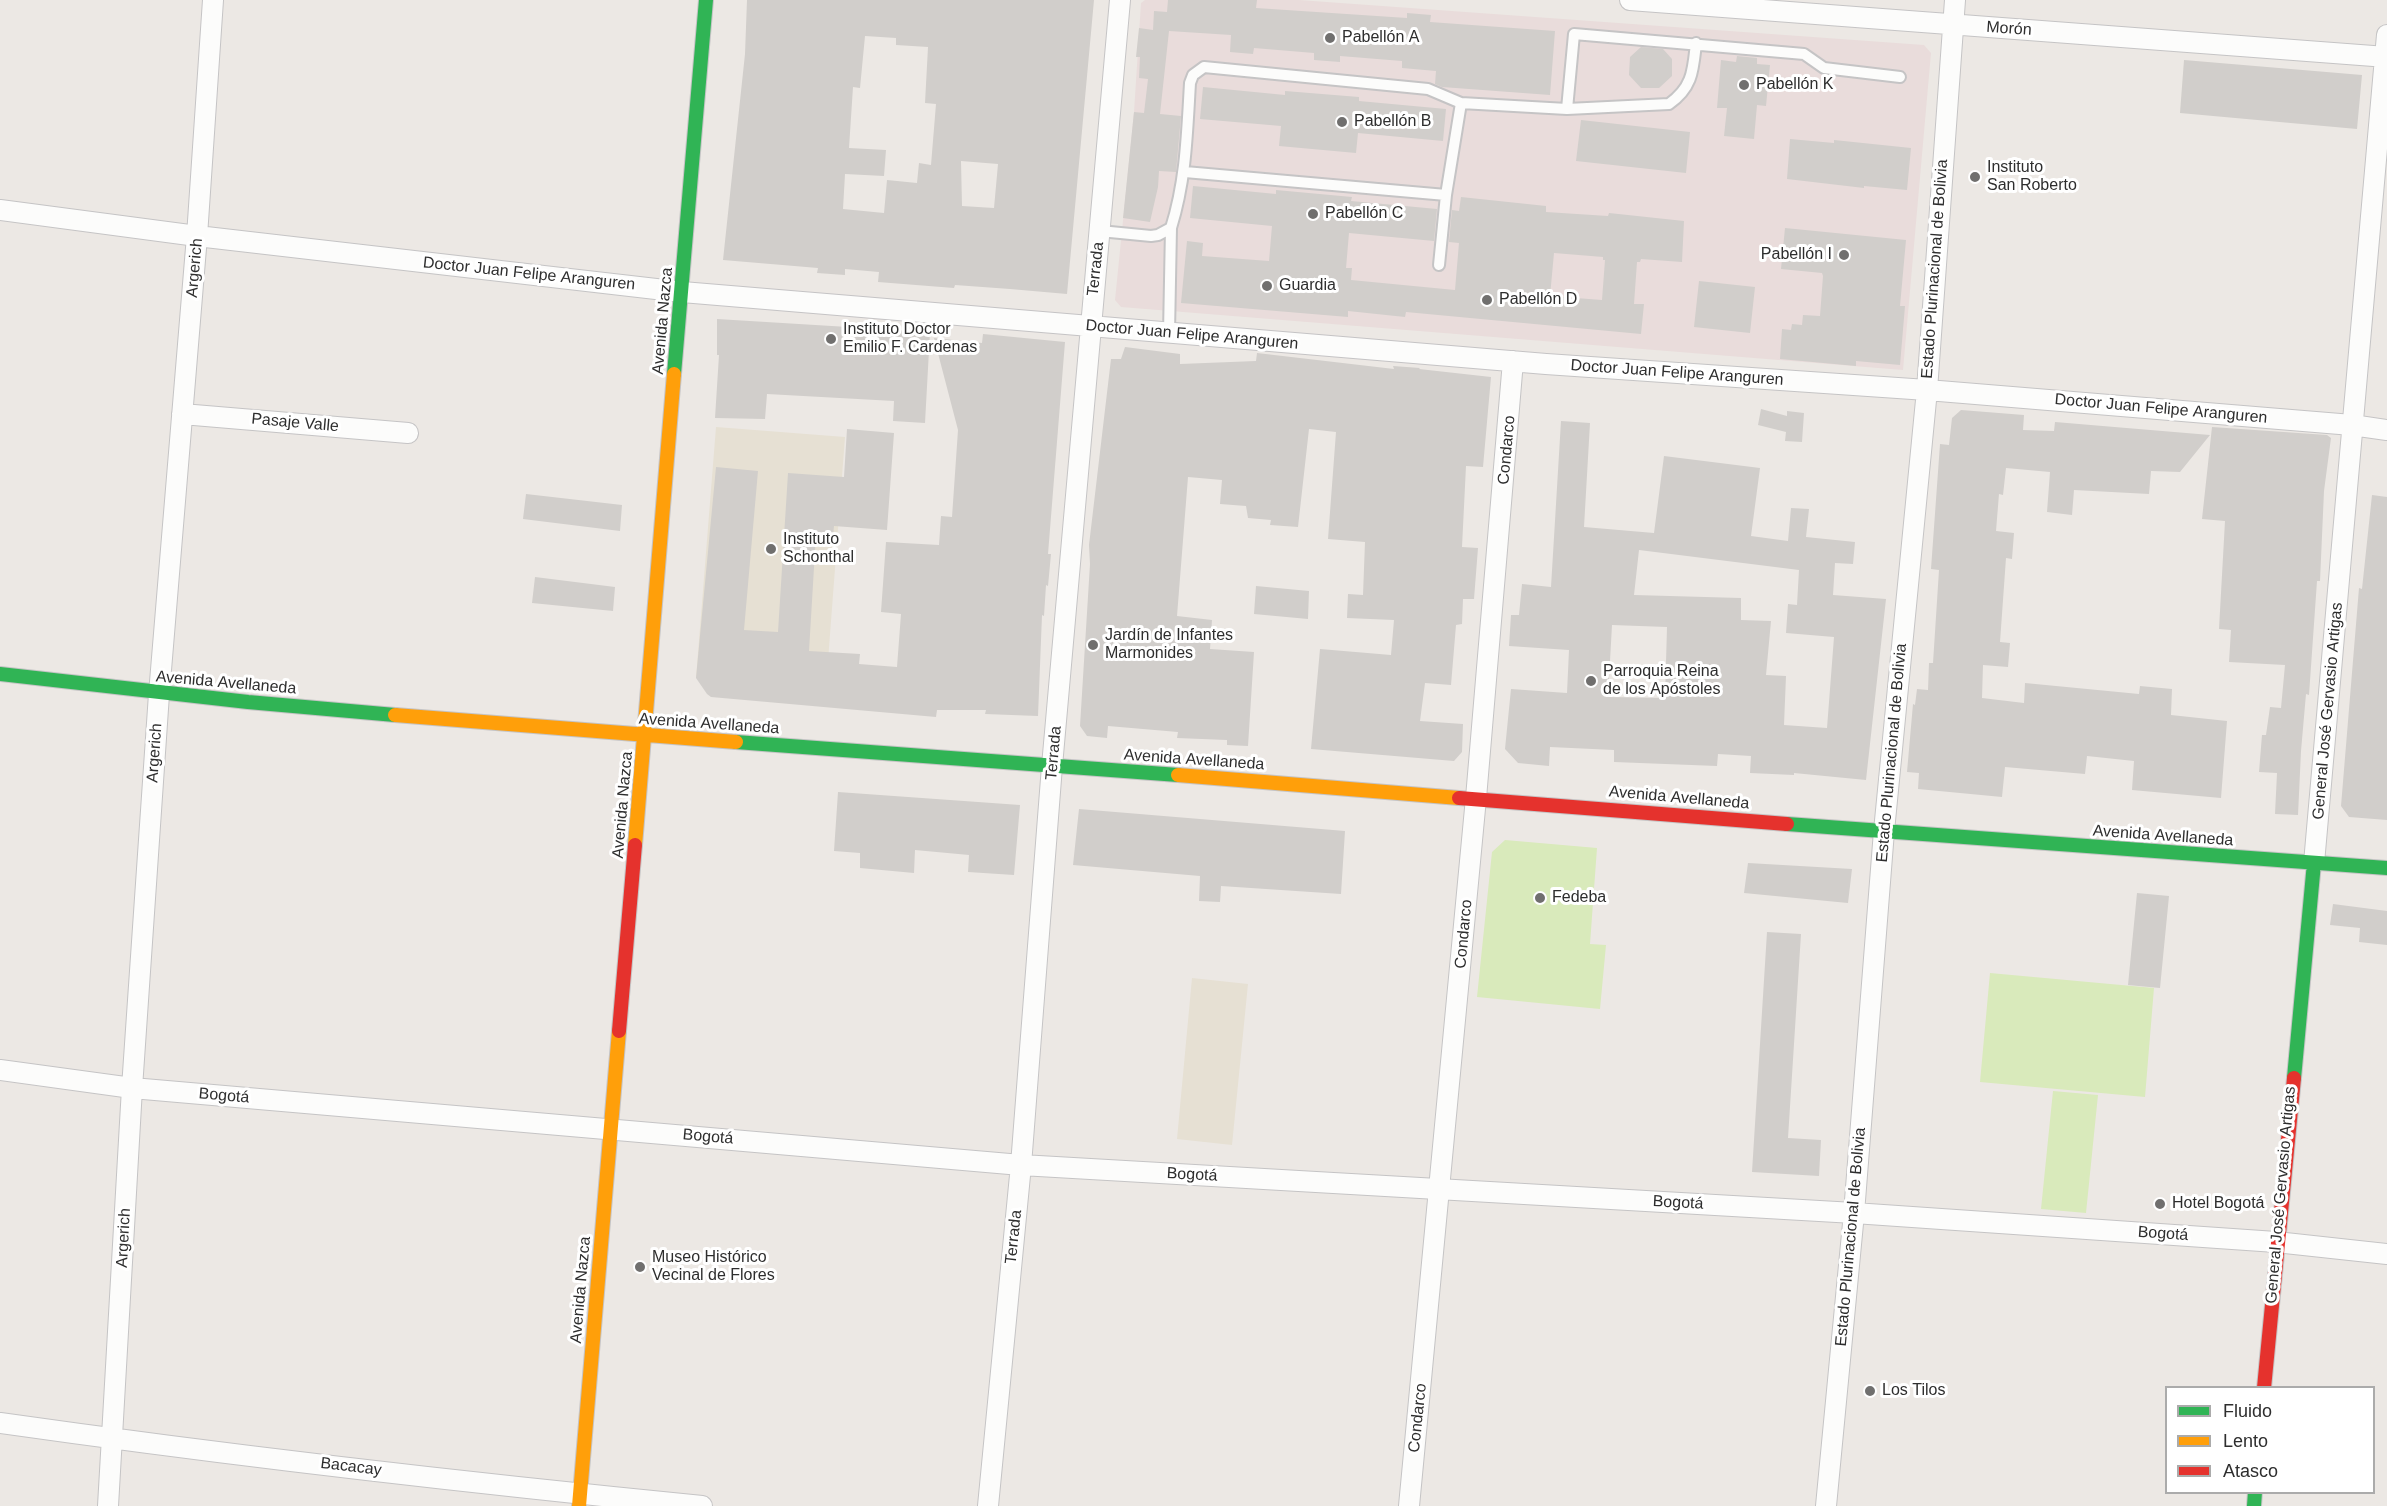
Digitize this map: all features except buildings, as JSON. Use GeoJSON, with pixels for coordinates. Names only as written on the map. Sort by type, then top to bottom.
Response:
{"type":"FeatureCollection","features":[{"type":"Feature","properties":{"kind":"main road","name":"Avenida Nazca"},"geometry":{"type":"LineString","coordinates":[[579,1500],[706,0]]}},
{"type":"Feature","properties":{"kind":"main road","name":"Avenida Avellaneda"},"geometry":{"type":"LineString","coordinates":[[0,674],[159,694],[645,736],[2387,868]]}},
{"type":"Feature","properties":{"kind":"main road","name":"General José Gervasio Artigas"},"geometry":{"type":"LineString","coordinates":[[2264,1386],[2276,1242],[2314,863]]}},
{"type":"Feature","properties":{"kind":"street","name":"Argerich"},"geometry":{"type":"LineString","coordinates":[[108,1506],[132,1088],[159,694],[197,237],[213,0]]}},
{"type":"Feature","properties":{"kind":"street","name":"Terrada"},"geometry":{"type":"LineString","coordinates":[[988,1506],[1021,1165],[1052,766],[1120,0]]}},
{"type":"Feature","properties":{"kind":"street","name":"Morón"},"geometry":{"type":"LineString","coordinates":[[1630,0],[2386,57]]}},
{"type":"Feature","properties":{"kind":"street","name":"Estado Plurinacional de Bolivia"},"geometry":{"type":"LineString","coordinates":[[1826,1506],[1854,1213],[1884,831],[1927,390],[1955,0]]}},
{"type":"Feature","properties":{"kind":"street","name":"General José Gervasio Artigas"},"geometry":{"type":"LineString","coordinates":[[2314,863],[2387,35]]}},
{"type":"Feature","properties":{"kind":"street","name":"Doctor Juan Felipe Aranguren"},"geometry":{"type":"LineString","coordinates":[[0,210],[197,237],[682,292],[1513,361],[1927,390],[2352,425],[2387,430]]}},
{"type":"Feature","properties":{"kind":"street","name":"Condarco"},"geometry":{"type":"LineString","coordinates":[[1409,1506],[1476,798],[1513,361]]}},
{"type":"Feature","properties":{"kind":"street","name":"Pasaje Valle"},"geometry":{"type":"LineString","coordinates":[[182,414],[408,433]]}},
{"type":"Feature","properties":{"kind":"street","name":"Bogotá"},"geometry":{"type":"LineString","coordinates":[[0,1070],[132,1088],[1021,1165],[1854,1213],[2276,1242],[2387,1254]]}},
{"type":"Feature","properties":{"kind":"street","name":"Bacacay"},"geometry":{"type":"LineString","coordinates":[[0,1423],[579,1500],[702,1506]]}},
{"type":"Feature","properties":{"kind":"lane"},"geometry":{"type":"LineString","coordinates":[[1568,109],[1574,34],[1804,54],[1824,68],[1900,77]]}},
{"type":"Feature","properties":{"kind":"lane"},"geometry":{"type":"LineString","coordinates":[[1169,333],[1171,228],[1185,171],[1190,83],[1193,75],[1204,67],[1428,89],[1461,103],[1568,109],[1669,104],[1682,95],[1692,76],[1696,43]]}},
{"type":"Feature","properties":{"kind":"lane"},"geometry":{"type":"LineString","coordinates":[[1439,265],[1446,195],[1461,103]]}},
{"type":"Feature","properties":{"kind":"lane"},"geometry":{"type":"LineString","coordinates":[[1185,171],[1446,195]]}},
{"type":"Feature","properties":{"kind":"lane"},"geometry":{"type":"LineString","coordinates":[[1100,231],[1150,236],[1158,235],[1171,228]]}},
{"type":"Feature","properties":{"kind":"shaded area"},"geometry":{"type":"Polygon","coordinates":[[[1145,0],[1299,0],[1924,45],[1931,53],[1903,370],[1121,307],[1115,300],[1134,112],[1141,3],[1145,0]]]}},
{"type":"Feature","properties":{"kind":"shaded area","name":"Instituto Schonthal"},"geometry":{"type":"Polygon","coordinates":[[[716,427],[845,437],[826,687],[696,678],[716,427]]]}},
{"type":"Feature","properties":{"kind":"shaded area"},"geometry":{"type":"Polygon","coordinates":[[[1192,978],[1248,984],[1232,1145],[1177,1139],[1192,978]]]}},
{"type":"Feature","properties":{"kind":"green space","name":"Fedeba"},"geometry":{"type":"Polygon","coordinates":[[[1505,840],[1597,848],[1590,944],[1606,945],[1600,1009],[1477,997],[1492,852],[1505,840]]]}},
{"type":"Feature","properties":{"kind":"green space"},"geometry":{"type":"Polygon","coordinates":[[[1990,973],[2154,988],[2145,1097],[1980,1082],[1990,973]]]}},
{"type":"Feature","properties":{"kind":"green space"},"geometry":{"type":"Polygon","coordinates":[[[2053,1091],[2098,1095],[2086,1213],[2041,1209],[2053,1091]]]}},
{"type":"Feature","properties":{"kind":"traffic: fast"},"geometry":{"type":"LineString","coordinates":[[674,374],[706,0]]}},
{"type":"Feature","properties":{"kind":"traffic: fast"},"geometry":{"type":"LineString","coordinates":[[0,674],[248,702],[395,715]]}},
{"type":"Feature","properties":{"kind":"traffic: fast"},"geometry":{"type":"LineString","coordinates":[[736,742],[1178,775]]}},
{"type":"Feature","properties":{"kind":"traffic: fast"},"geometry":{"type":"LineString","coordinates":[[1787,824],[2387,868]]}},
{"type":"Feature","properties":{"kind":"traffic: fast"},"geometry":{"type":"LineString","coordinates":[[2294,1078],[2314,863]]}},
{"type":"Feature","properties":{"kind":"traffic: fast"},"geometry":{"type":"LineString","coordinates":[[2254,1506],[2255,1494]]}},
{"type":"Feature","properties":{"kind":"traffic: slow"},"geometry":{"type":"LineString","coordinates":[[635,845],[674,374]]}},
{"type":"Feature","properties":{"kind":"traffic: slow"},"geometry":{"type":"LineString","coordinates":[[395,715],[736,742]]}},
{"type":"Feature","properties":{"kind":"traffic: slow"},"geometry":{"type":"LineString","coordinates":[[1178,775],[1459,798]]}},
{"type":"Feature","properties":{"kind":"traffic: slow"},"geometry":{"type":"LineString","coordinates":[[579,1506],[619,1031]]}},
{"type":"Feature","properties":{"kind":"traffic: jam"},"geometry":{"type":"LineString","coordinates":[[1459,798],[1787,824]]}},
{"type":"Feature","properties":{"kind":"traffic: jam"},"geometry":{"type":"LineString","coordinates":[[619,1031],[635,845]]}},
{"type":"Feature","properties":{"kind":"traffic: jam"},"geometry":{"type":"LineString","coordinates":[[2264,1386],[2294,1078]]}},
{"type":"Feature","properties":{"kind":"place","name":"Pabellón A"},"geometry":{"type":"Point","coordinates":[1330,38]}},
{"type":"Feature","properties":{"kind":"place","name":"Pabellón K"},"geometry":{"type":"Point","coordinates":[1744,85]}},
{"type":"Feature","properties":{"kind":"place","name":"Pabellón B"},"geometry":{"type":"Point","coordinates":[1342,122]}},
{"type":"Feature","properties":{"kind":"place","name":"Instituto San Roberto"},"geometry":{"type":"Point","coordinates":[1975,177]}},
{"type":"Feature","properties":{"kind":"place","name":"Pabellón C"},"geometry":{"type":"Point","coordinates":[1313,214]}},
{"type":"Feature","properties":{"kind":"place","name":"Pabellón I"},"geometry":{"type":"Point","coordinates":[1844,255]}},
{"type":"Feature","properties":{"kind":"place","name":"Guardia"},"geometry":{"type":"Point","coordinates":[1267,286]}},
{"type":"Feature","properties":{"kind":"place","name":"Pabellón D"},"geometry":{"type":"Point","coordinates":[1487,300]}},
{"type":"Feature","properties":{"kind":"place","name":"Instituto Doctor Emilio F. Cardenas"},"geometry":{"type":"Point","coordinates":[831,339]}},
{"type":"Feature","properties":{"kind":"place","name":"Instituto Schonthal"},"geometry":{"type":"Point","coordinates":[771,549]}},
{"type":"Feature","properties":{"kind":"place","name":"Jardín de Infantes Marmonides"},"geometry":{"type":"Point","coordinates":[1093,645]}},
{"type":"Feature","properties":{"kind":"place","name":"Parroquia Reina de los Apóstoles"},"geometry":{"type":"Point","coordinates":[1591,681]}},
{"type":"Feature","properties":{"kind":"place","name":"Fedeba"},"geometry":{"type":"Point","coordinates":[1540,898]}},
{"type":"Feature","properties":{"kind":"place","name":"Hotel Bogotá"},"geometry":{"type":"Point","coordinates":[2160,1204]}},
{"type":"Feature","properties":{"kind":"place","name":"Museo Histórico Vecinal de Flores"},"geometry":{"type":"Point","coordinates":[640,1267]}},
{"type":"Feature","properties":{"kind":"place","name":"Los Tilos"},"geometry":{"type":"Point","coordinates":[1870,1391]}}]}
